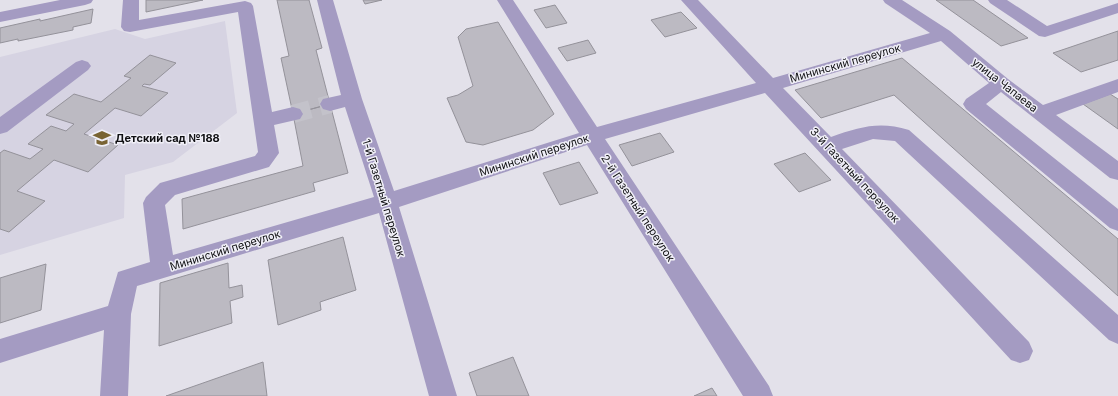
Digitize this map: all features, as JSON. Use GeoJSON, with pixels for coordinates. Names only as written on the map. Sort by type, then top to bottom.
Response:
{"type":"FeatureCollection","features":[{"type":"Feature","properties":{"kind":"street"},"geometry":{"type":"LineString","coordinates":[[0,17],[85,0]]}},
{"type":"Feature","properties":{"kind":"street"},"geometry":{"type":"LineString","coordinates":[[131,0],[130,27],[245,6],[269,153],[262,162],[168,189],[154,203],[164,269]]}},
{"type":"Feature","properties":{"kind":"street","name":"1-й Газетный переулок"},"geometry":{"type":"LineString","coordinates":[[325,0],[352,98],[387,202],[443,396]]}},
{"type":"Feature","properties":{"kind":"street","name":"2-й Газетный переулок"},"geometry":{"type":"LineString","coordinates":[[505,0],[759,396]]}},
{"type":"Feature","properties":{"kind":"street","name":"3-й Газетный переулок"},"geometry":{"type":"LineString","coordinates":[[689,0],[770,84],[1020,351]]}},
{"type":"Feature","properties":{"kind":"street"},"geometry":{"type":"LineString","coordinates":[[895,3],[918,0]]}},
{"type":"Feature","properties":{"kind":"street"},"geometry":{"type":"LineString","coordinates":[[996,0],[1045,32],[1118,8]]}},
{"type":"Feature","properties":{"kind":"street","name":"улица Чапаева"},"geometry":{"type":"LineString","coordinates":[[895,3],[944,35],[1001,83],[1118,172]]}},
{"type":"Feature","properties":{"kind":"street","name":"Мининский переулок"},"geometry":{"type":"LineString","coordinates":[[118,314],[127,279],[387,202],[592,136],[944,35]]}},
{"type":"Feature","properties":{"kind":"street"},"geometry":{"type":"LineString","coordinates":[[0,127],[82,66]]}},
{"type":"Feature","properties":{"kind":"street"},"geometry":{"type":"LineString","coordinates":[[1001,83],[973,104],[1112,210]]}},
{"type":"Feature","properties":{"kind":"street"},"geometry":{"type":"LineString","coordinates":[[1041,113],[1118,85]]}},
{"type":"Feature","properties":{"kind":"street"},"geometry":{"type":"LineString","coordinates":[[330,104],[352,98]]}},
{"type":"Feature","properties":{"kind":"street"},"geometry":{"type":"LineString","coordinates":[[264,121],[293,114]]}},
{"type":"Feature","properties":{"kind":"street"},"geometry":{"type":"LineString","coordinates":[[828,146],[875,131],[889,131],[902,135],[1118,332]]}},
{"type":"Feature","properties":{"kind":"street"},"geometry":{"type":"LineString","coordinates":[[0,351],[118,314],[114,396]]}},
{"type":"Feature","properties":{"kind":"shaded area","name":"Детский сад №188"},"geometry":{"type":"Polygon","coordinates":[[[225,21],[237,113],[173,162],[125,175],[124,218],[0,255],[0,57],[115,29],[145,39],[225,21]]]}},
{"type":"Feature","properties":{"kind":"building"},"geometry":{"type":"Polygon","coordinates":[[[146,0],[203,0],[146,12],[146,0]]]}},
{"type":"Feature","properties":{"kind":"building"},"geometry":{"type":"Polygon","coordinates":[[[277,0],[309,0],[322,48],[316,50],[330,104],[293,114],[281,58],[289,56],[277,0]]]}},
{"type":"Feature","properties":{"kind":"building"},"geometry":{"type":"Polygon","coordinates":[[[363,0],[382,0],[365,4],[363,0]]]}},
{"type":"Feature","properties":{"kind":"building"},"geometry":{"type":"Polygon","coordinates":[[[936,0],[973,0],[1028,38],[1001,46],[936,0]]]}},
{"type":"Feature","properties":{"kind":"building"},"geometry":{"type":"Polygon","coordinates":[[[555,5],[567,23],[546,28],[534,10],[555,5]]]}},
{"type":"Feature","properties":{"kind":"building"},"geometry":{"type":"Polygon","coordinates":[[[93,9],[91,23],[73,27],[73,30],[0,43],[0,28],[93,9]]]}},
{"type":"Feature","properties":{"kind":"building"},"geometry":{"type":"Polygon","coordinates":[[[681,12],[697,28],[665,37],[651,20],[681,12]]]}},
{"type":"Feature","properties":{"kind":"building"},"geometry":{"type":"Polygon","coordinates":[[[498,22],[554,114],[533,130],[483,145],[466,142],[447,98],[458,95],[473,86],[458,37],[466,29],[498,22]]]}},
{"type":"Feature","properties":{"kind":"building"},"geometry":{"type":"Polygon","coordinates":[[[1118,31],[1118,60],[1081,72],[1053,53],[1118,31]]]}},
{"type":"Feature","properties":{"kind":"building"},"geometry":{"type":"Polygon","coordinates":[[[588,40],[596,53],[567,61],[558,48],[588,40]]]}},
{"type":"Feature","properties":{"kind":"building"},"geometry":{"type":"Polygon","coordinates":[[[150,55],[176,63],[150,85],[144,84],[142,86],[168,93],[141,116],[115,108],[84,134],[118,145],[88,172],[54,160],[17,191],[45,201],[9,232],[0,229],[0,153],[4,150],[30,159],[43,149],[28,144],[51,126],[66,131],[74,124],[46,115],[74,94],[101,102],[131,78],[124,76],[150,55]]]}},
{"type":"Feature","properties":{"kind":"building"},"geometry":{"type":"Polygon","coordinates":[[[902,58],[1118,239],[1118,296],[894,95],[821,118],[795,90],[902,58]]]}},
{"type":"Feature","properties":{"kind":"building"},"geometry":{"type":"Polygon","coordinates":[[[1110,94],[1118,99],[1118,129],[1083,104],[1110,94]]]}},
{"type":"Feature","properties":{"kind":"building"},"geometry":{"type":"Polygon","coordinates":[[[330,104],[348,173],[313,183],[315,191],[183,229],[182,199],[303,166],[293,114],[330,104]]]}},
{"type":"Feature","properties":{"kind":"building"},"geometry":{"type":"Polygon","coordinates":[[[660,133],[674,152],[632,166],[619,145],[660,133]]]}},
{"type":"Feature","properties":{"kind":"building"},"geometry":{"type":"Polygon","coordinates":[[[805,153],[831,180],[799,192],[774,164],[805,153]]]}},
{"type":"Feature","properties":{"kind":"building"},"geometry":{"type":"Polygon","coordinates":[[[579,162],[598,193],[560,205],[543,173],[579,162]]]}},
{"type":"Feature","properties":{"kind":"building"},"geometry":{"type":"Polygon","coordinates":[[[343,237],[356,290],[320,302],[321,310],[278,325],[268,260],[343,237]]]}},
{"type":"Feature","properties":{"kind":"building"},"geometry":{"type":"Polygon","coordinates":[[[228,263],[229,288],[242,285],[243,297],[230,301],[232,323],[159,346],[160,283],[228,263]]]}},
{"type":"Feature","properties":{"kind":"building"},"geometry":{"type":"Polygon","coordinates":[[[46,264],[41,310],[0,323],[0,278],[46,264]]]}},
{"type":"Feature","properties":{"kind":"building"},"geometry":{"type":"Polygon","coordinates":[[[513,357],[529,396],[477,396],[469,373],[513,357]]]}},
{"type":"Feature","properties":{"kind":"building"},"geometry":{"type":"Polygon","coordinates":[[[263,362],[267,396],[166,396],[263,362]]]}},
{"type":"Feature","properties":{"kind":"building"},"geometry":{"type":"Polygon","coordinates":[[[712,388],[717,396],[694,396],[712,388]]]}},
{"type":"Feature","properties":{"kind":"tunnel"},"geometry":{"type":"LineString","coordinates":[[293,114],[330,104]]}},
{"type":"Feature","properties":{"kind":"place","name":"Детский сад №188"},"geometry":{"type":"Point","coordinates":[102,138]}}]}
